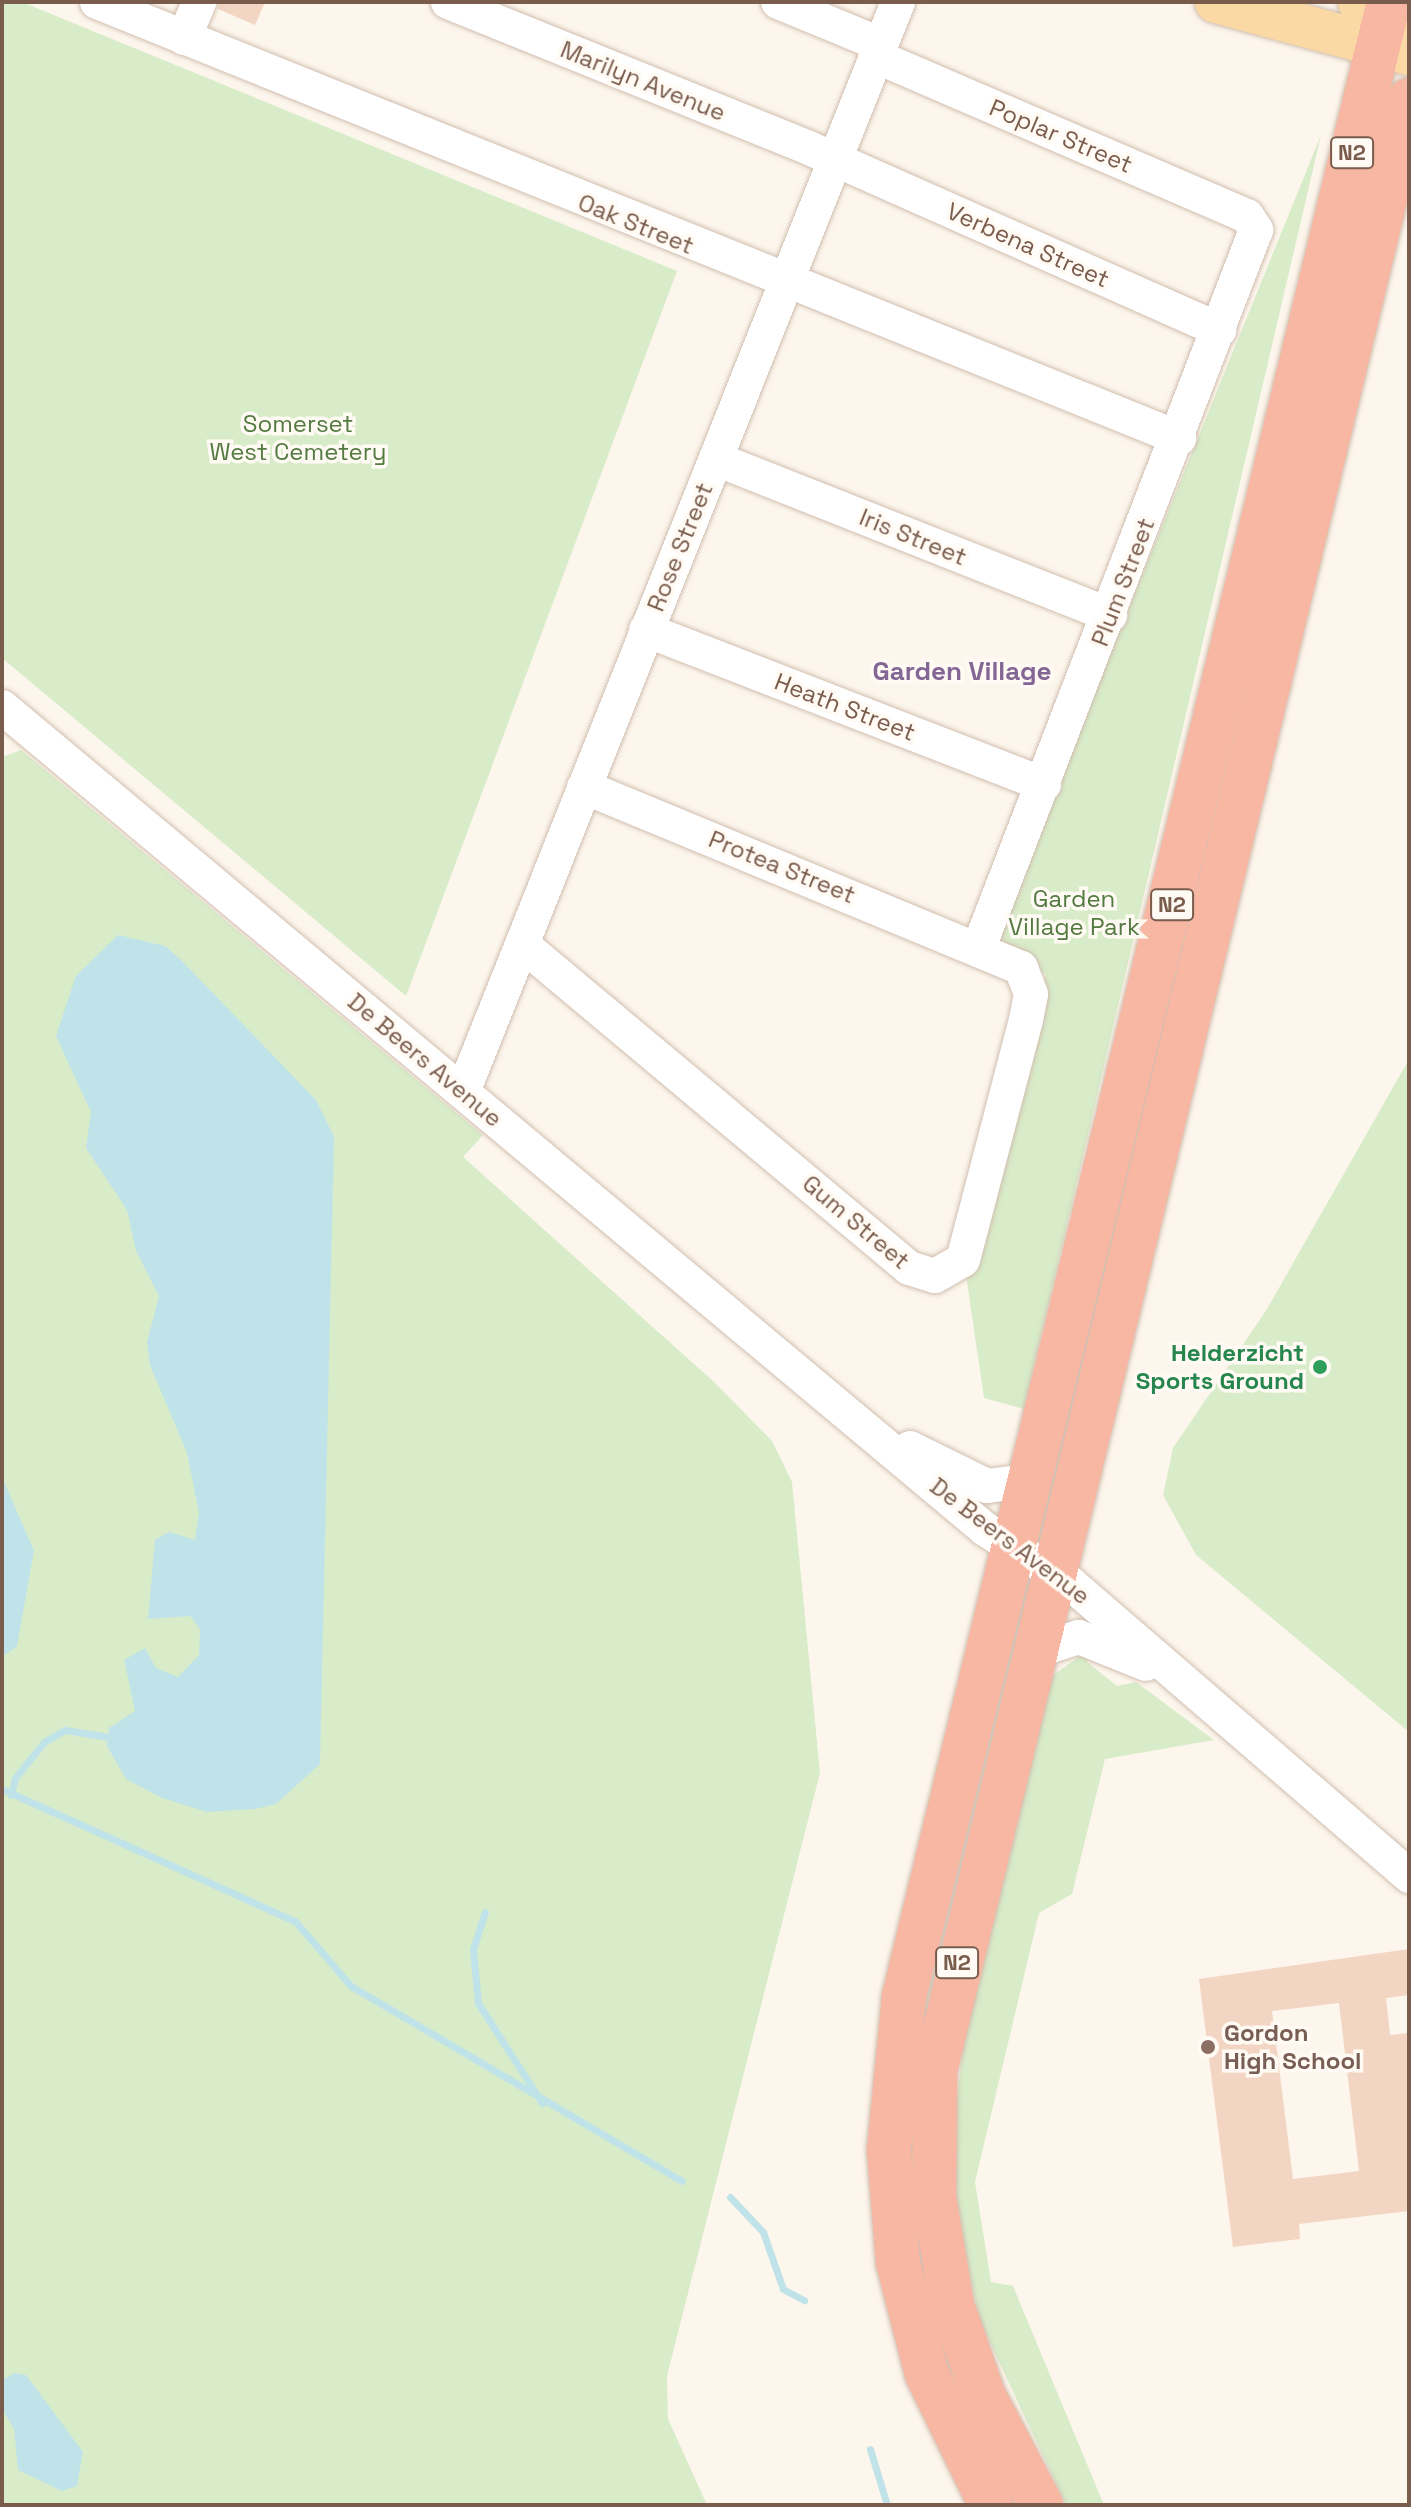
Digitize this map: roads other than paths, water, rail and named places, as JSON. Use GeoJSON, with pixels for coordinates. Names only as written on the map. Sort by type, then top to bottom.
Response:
{"type":"FeatureCollection","features":[{"type":"Feature","properties":{"kind":"highway","name":"N2"},"geometry":{"type":"LineString","coordinates":[[991,2505],[944,2418],[910,2318],[889,2150],[904,1997],[1034,1480],[1389,21]]}},
{"type":"Feature","properties":{"kind":"highway","name":"N2"},"geometry":{"type":"LineString","coordinates":[[1041,2505],[984,2397],[952,2305],[932,2154],[945,2009],[1054,1573],[1409,100]]}},
{"type":"Feature","properties":{"kind":"main road"},"geometry":{"type":"LineString","coordinates":[[1216,2],[1389,21]]}},
{"type":"Feature","properties":{"kind":"street","name":"Oak Street"},"geometry":{"type":"LineString","coordinates":[[97,2],[788,286],[1179,438]]}},
{"type":"Feature","properties":{"kind":"street"},"geometry":{"type":"LineString","coordinates":[[184,38],[199,2]]}},
{"type":"Feature","properties":{"kind":"street","name":"Marilyn Avenue"},"geometry":{"type":"LineString","coordinates":[[448,2],[837,161]]}},
{"type":"Feature","properties":{"kind":"street","name":"Poplar Street"},"geometry":{"type":"LineString","coordinates":[[778,2],[1247,216]]}},
{"type":"Feature","properties":{"kind":"street","name":"Rose Street"},"geometry":{"type":"LineString","coordinates":[[463,1092],[646,630],[788,286],[898,2]]}},
{"type":"Feature","properties":{"kind":"street","name":"Verbena Street"},"geometry":{"type":"LineString","coordinates":[[837,161],[1219,330]]}},
{"type":"Feature","properties":{"kind":"street","name":"Plum Street"},"geometry":{"type":"LineString","coordinates":[[979,947],[1253,243],[1256,230],[1247,216]]}},
{"type":"Feature","properties":{"kind":"street","name":"Iris Street"},"geometry":{"type":"LineString","coordinates":[[716,459],[1110,615]]}},
{"type":"Feature","properties":{"kind":"street","name":"Heath Street"},"geometry":{"type":"LineString","coordinates":[[646,630],[1044,784]]}},
{"type":"Feature","properties":{"kind":"street","name":"De Beers Avenue"},"geometry":{"type":"LineString","coordinates":[[2,707],[846,1414],[1017,1549],[1054,1573],[1409,1876]]}},
{"type":"Feature","properties":{"kind":"street","name":"Protea Street"},"geometry":{"type":"LineString","coordinates":[[584,787],[979,947]]}},
{"type":"Feature","properties":{"kind":"street","name":"Gum Street"},"geometry":{"type":"LineString","coordinates":[[523,945],[909,1268],[935,1276],[963,1260],[1031,994],[1021,968],[979,947]]}},
{"type":"Feature","properties":{"kind":"street","name":"De Beers Avenue"},"geometry":{"type":"LineString","coordinates":[[846,1414],[987,1486],[1034,1480]]}},
{"type":"Feature","properties":{"kind":"street","name":"De Beers Avenue"},"geometry":{"type":"LineString","coordinates":[[1035,1651],[1079,1637],[1169,1674]]}},
{"type":"Feature","properties":{"kind":"water"},"geometry":{"type":"Polygon","coordinates":[[[118,935],[165,946],[181,960],[316,1100],[334,1137],[320,1764],[276,1804],[255,1809],[207,1812],[162,1798],[126,1779],[107,1746],[109,1728],[135,1711],[124,1660],[145,1648],[156,1668],[178,1677],[199,1655],[200,1629],[190,1616],[148,1619],[155,1540],[169,1532],[195,1540],[199,1513],[187,1453],[150,1365],[147,1342],[159,1296],[136,1251],[127,1210],[86,1148],[91,1112],[56,1036],[76,976],[118,935]]]}},
{"type":"Feature","properties":{"kind":"water"},"geometry":{"type":"Polygon","coordinates":[[[2,1477],[34,1551],[17,1646],[2,1657],[2,1477]]]}},
{"type":"Feature","properties":{"kind":"water"},"geometry":{"type":"Polygon","coordinates":[[[15,2373],[26,2375],[83,2452],[77,2486],[62,2491],[18,2470],[14,2429],[2,2409],[2,2380],[15,2373]]]}},
{"type":"Feature","properties":{"kind":"waterway"},"geometry":{"type":"LineString","coordinates":[[11,1795],[15,1778],[44,1742],[65,1730],[108,1737]]}},
{"type":"Feature","properties":{"kind":"waterway"},"geometry":{"type":"LineString","coordinates":[[2,1789],[295,1921],[351,1986],[682,2181]]}},
{"type":"Feature","properties":{"kind":"waterway"},"geometry":{"type":"LineString","coordinates":[[485,1912],[473,1949],[478,2003],[542,2103]]}},
{"type":"Feature","properties":{"kind":"waterway"},"geometry":{"type":"LineString","coordinates":[[730,2197],[763,2232],[783,2289],[804,2300]]}},
{"type":"Feature","properties":{"kind":"waterway"},"geometry":{"type":"LineString","coordinates":[[870,2449],[887,2505]]}},
{"type":"Feature","properties":{"kind":"place","name":"Helderzicht Sports Ground"},"geometry":{"type":"Point","coordinates":[1320,1367]}},
{"type":"Feature","properties":{"kind":"place","name":"Gordon High School"},"geometry":{"type":"Point","coordinates":[1208,2047]}},
{"type":"Feature","properties":{"kind":"district","name":"Garden Village"},"geometry":{"type":"Point","coordinates":[962,672]}},
{"type":"Feature","properties":{"kind":"park label","name":"Somerset West Cemetery"},"geometry":{"type":"Point","coordinates":[298,438]}},
{"type":"Feature","properties":{"kind":"park label","name":"Garden Village Park"},"geometry":{"type":"Point","coordinates":[1074,913]}}]}
